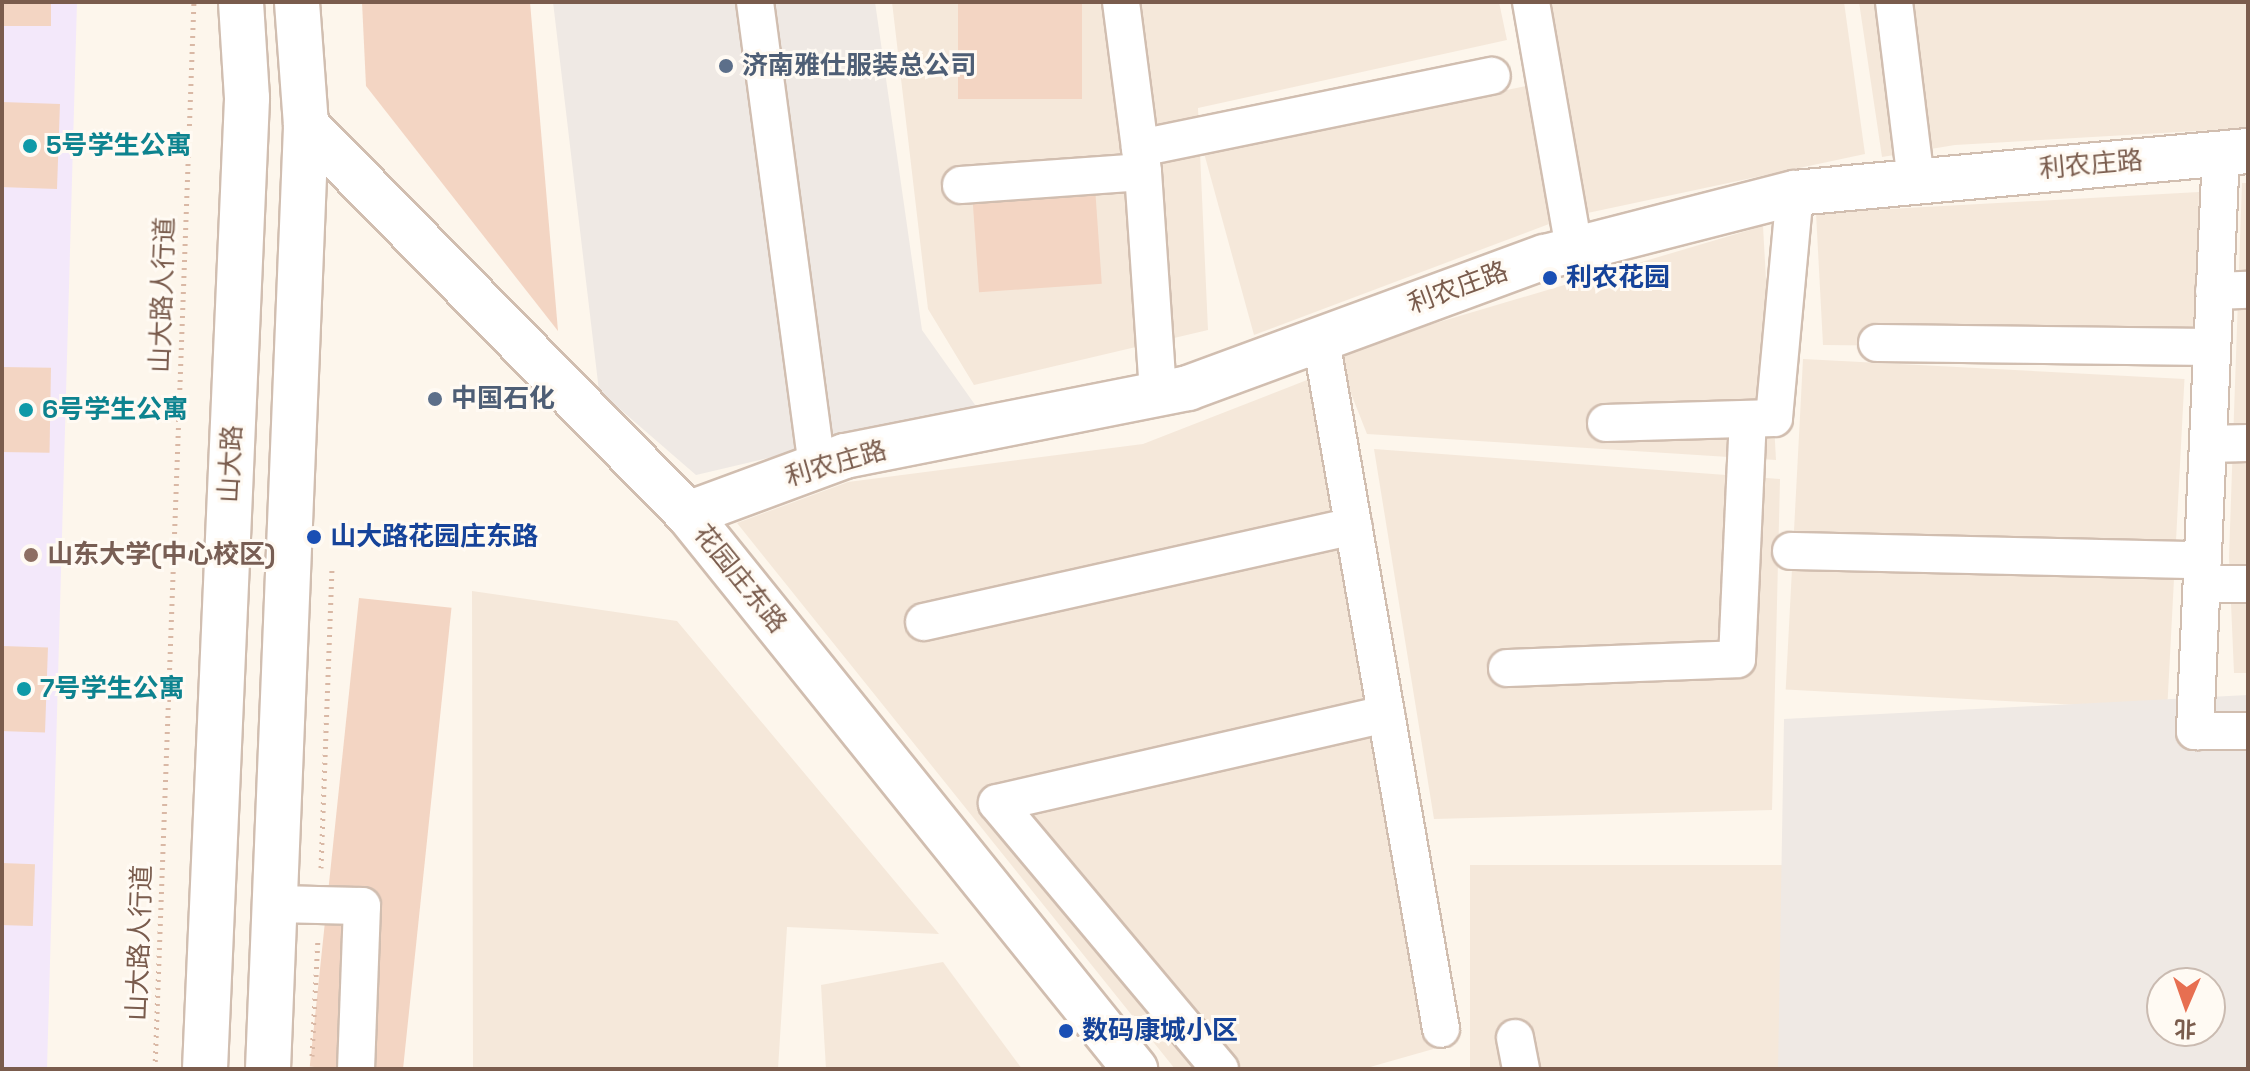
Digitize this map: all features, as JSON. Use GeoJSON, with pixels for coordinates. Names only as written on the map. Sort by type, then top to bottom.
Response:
{"type":"FeatureCollection","features":[{"type":"Feature","properties":{"kind":"street","name":"山大路"},"geometry":{"type":"LineString","coordinates":[[205,1069],[247,98],[241,2]]}},
{"type":"Feature","properties":{"kind":"street"},"geometry":{"type":"LineString","coordinates":[[268,1069],[306,125],[297,2]]}},
{"type":"Feature","properties":{"kind":"street"},"geometry":{"type":"LineString","coordinates":[[755,2],[817,466]]}},
{"type":"Feature","properties":{"kind":"street"},"geometry":{"type":"LineString","coordinates":[[1121,2],[1141,160],[1158,394]]}},
{"type":"Feature","properties":{"kind":"street"},"geometry":{"type":"LineString","coordinates":[[1531,2],[1574,249]]}},
{"type":"Feature","properties":{"kind":"street"},"geometry":{"type":"LineString","coordinates":[[1894,2],[1916,181]]}},
{"type":"Feature","properties":{"kind":"street"},"geometry":{"type":"LineString","coordinates":[[961,185],[1141,160],[1492,76]]}},
{"type":"Feature","properties":{"kind":"street","name":"花园庄东路"},"geometry":{"type":"LineString","coordinates":[[306,125],[688,514],[1135,1069]]}},
{"type":"Feature","properties":{"kind":"street"},"geometry":{"type":"LineString","coordinates":[[2234,152],[2231,291],[2212,347],[2195,731],[2248,731]]}},
{"type":"Feature","properties":{"kind":"street","name":"利农庄路"},"geometry":{"type":"LineString","coordinates":[[688,514],[817,466],[1158,394],[1574,249],[1795,193],[2234,152]]}},
{"type":"Feature","properties":{"kind":"street"},"geometry":{"type":"LineString","coordinates":[[1606,423],[1774,418],[1795,193]]}},
{"type":"Feature","properties":{"kind":"street"},"geometry":{"type":"LineString","coordinates":[[1877,343],[2212,347]]}},
{"type":"Feature","properties":{"kind":"street"},"geometry":{"type":"LineString","coordinates":[[1323,352],[1441,1029]]}},
{"type":"Feature","properties":{"kind":"street"},"geometry":{"type":"LineString","coordinates":[[1507,668],[1737,659],[1748,419]]}},
{"type":"Feature","properties":{"kind":"street"},"geometry":{"type":"LineString","coordinates":[[2208,444],[2248,443]]}},
{"type":"Feature","properties":{"kind":"street"},"geometry":{"type":"LineString","coordinates":[[924,622],[1353,526]]}},
{"type":"Feature","properties":{"kind":"street"},"geometry":{"type":"LineString","coordinates":[[1791,551],[2202,572],[2248,584]]}},
{"type":"Feature","properties":{"kind":"street"},"geometry":{"type":"LineString","coordinates":[[1220,1069],[997,803],[1386,714]]}},
{"type":"Feature","properties":{"kind":"street"},"geometry":{"type":"LineString","coordinates":[[274,904],[362,906],[356,1069]]}},
{"type":"Feature","properties":{"kind":"path","name":"山大路人行道"},"geometry":{"type":"LineString","coordinates":[[155,1069],[194,2]]}},
{"type":"Feature","properties":{"kind":"shaded area","name":"山东大学(中心校区)"},"geometry":{"type":"Polygon","coordinates":[[[2,2],[77,2],[47,1069],[2,1069],[2,2]]]}},
{"type":"Feature","properties":{"kind":"shaded area"},"geometry":{"type":"Polygon","coordinates":[[[553,2],[875,2],[922,330],[978,409],[696,475],[599,391],[553,2]]]}},
{"type":"Feature","properties":{"kind":"shaded area"},"geometry":{"type":"Polygon","coordinates":[[[892,2],[1499,2],[1507,40],[1198,108],[1208,330],[974,385],[928,309],[892,2]]]}},
{"type":"Feature","properties":{"kind":"shaded area"},"geometry":{"type":"Polygon","coordinates":[[[1521,2],[1844,2],[1865,154],[1564,218],[1521,2]]]}},
{"type":"Feature","properties":{"kind":"shaded area"},"geometry":{"type":"Polygon","coordinates":[[[1859,2],[2248,2],[2248,128],[1955,145],[1882,157],[1859,2]]]}},
{"type":"Feature","properties":{"kind":"shaded area"},"geometry":{"type":"Polygon","coordinates":[[[1531,85],[1549,224],[1254,335],[1204,153],[1531,85]]]}},
{"type":"Feature","properties":{"kind":"shaded area"},"geometry":{"type":"Polygon","coordinates":[[[2242,183],[2248,183],[2248,673],[2234,673],[2229,557],[2242,183]]]}},
{"type":"Feature","properties":{"kind":"shaded area"},"geometry":{"type":"Polygon","coordinates":[[[2199,192],[2195,349],[1823,345],[1816,213],[2199,192]]]}},
{"type":"Feature","properties":{"kind":"shaded area"},"geometry":{"type":"Polygon","coordinates":[[[1763,226],[1776,460],[1367,434],[1335,353],[1763,226]]]}},
{"type":"Feature","properties":{"kind":"shaded area"},"geometry":{"type":"Polygon","coordinates":[[[1803,359],[2184,379],[2167,710],[1786,690],[1803,359]]]}},
{"type":"Feature","properties":{"kind":"shaded area"},"geometry":{"type":"Polygon","coordinates":[[[1330,371],[1451,1044],[1363,1069],[1175,1069],[737,523],[848,482],[1143,444],[1330,371]]]}},
{"type":"Feature","properties":{"kind":"shaded area"},"geometry":{"type":"Polygon","coordinates":[[[1374,449],[1780,479],[1772,810],[1434,819],[1374,449]]]}},
{"type":"Feature","properties":{"kind":"shaded area"},"geometry":{"type":"Polygon","coordinates":[[[472,591],[677,621],[939,934],[787,927],[778,1069],[473,1069],[472,591]]]}},
{"type":"Feature","properties":{"kind":"shaded area"},"geometry":{"type":"Polygon","coordinates":[[[2248,695],[2248,1069],[1778,1069],[1784,719],[2248,695]]]}},
{"type":"Feature","properties":{"kind":"shaded area"},"geometry":{"type":"Polygon","coordinates":[[[1470,865],[1782,865],[1782,1069],[1470,1069],[1470,865]]]}},
{"type":"Feature","properties":{"kind":"shaded area"},"geometry":{"type":"Polygon","coordinates":[[[943,962],[1022,1069],[826,1069],[821,985],[943,962]]]}},
{"type":"Feature","properties":{"kind":"building"},"geometry":{"type":"Polygon","coordinates":[[[2,2],[51,2],[51,26],[2,26],[2,2]]]}},
{"type":"Feature","properties":{"kind":"building"},"geometry":{"type":"Polygon","coordinates":[[[362,2],[530,2],[558,331],[366,86],[362,2]]]}},
{"type":"Feature","properties":{"kind":"building"},"geometry":{"type":"Polygon","coordinates":[[[958,2],[1082,2],[1082,99],[958,99],[958,2]]]}},
{"type":"Feature","properties":{"kind":"building","name":"5号学生公寓"},"geometry":{"type":"Polygon","coordinates":[[[2,102],[60,104],[57,189],[2,187],[2,102]]]}},
{"type":"Feature","properties":{"kind":"building"},"geometry":{"type":"Polygon","coordinates":[[[1095,187],[1102,284],[979,292],[972,196],[1095,187]]]}},
{"type":"Feature","properties":{"kind":"building","name":"6号学生公寓"},"geometry":{"type":"Polygon","coordinates":[[[2,367],[51,368],[50,453],[2,452],[2,367]]]}},
{"type":"Feature","properties":{"kind":"building"},"geometry":{"type":"Polygon","coordinates":[[[359,598],[451,608],[403,1069],[310,1066],[359,598]]]}},
{"type":"Feature","properties":{"kind":"building","name":"7号学生公寓"},"geometry":{"type":"Polygon","coordinates":[[[2,646],[48,648],[45,733],[2,731],[2,646]]]}},
{"type":"Feature","properties":{"kind":"building"},"geometry":{"type":"Polygon","coordinates":[[[2,863],[35,864],[33,926],[2,925],[2,863]]]}},
{"type":"Feature","properties":{"kind":"place","name":"济南雅仕服装总公司"},"geometry":{"type":"Point","coordinates":[726,66]}},
{"type":"Feature","properties":{"kind":"place","name":"5号学生公寓"},"geometry":{"type":"Point","coordinates":[30,146]}},
{"type":"Feature","properties":{"kind":"place","name":"利农花园"},"geometry":{"type":"Point","coordinates":[1550,278]}},
{"type":"Feature","properties":{"kind":"place","name":"中国石化"},"geometry":{"type":"Point","coordinates":[435,399]}},
{"type":"Feature","properties":{"kind":"place","name":"6号学生公寓"},"geometry":{"type":"Point","coordinates":[26,410]}},
{"type":"Feature","properties":{"kind":"place","name":"山大路花园庄东路"},"geometry":{"type":"Point","coordinates":[314,537]}},
{"type":"Feature","properties":{"kind":"place","name":"山东大学(中心校区)"},"geometry":{"type":"Point","coordinates":[31,555]}},
{"type":"Feature","properties":{"kind":"place","name":"7号学生公寓"},"geometry":{"type":"Point","coordinates":[24,689]}},
{"type":"Feature","properties":{"kind":"place","name":"数码康城小区"},"geometry":{"type":"Point","coordinates":[1066,1031]}}]}
